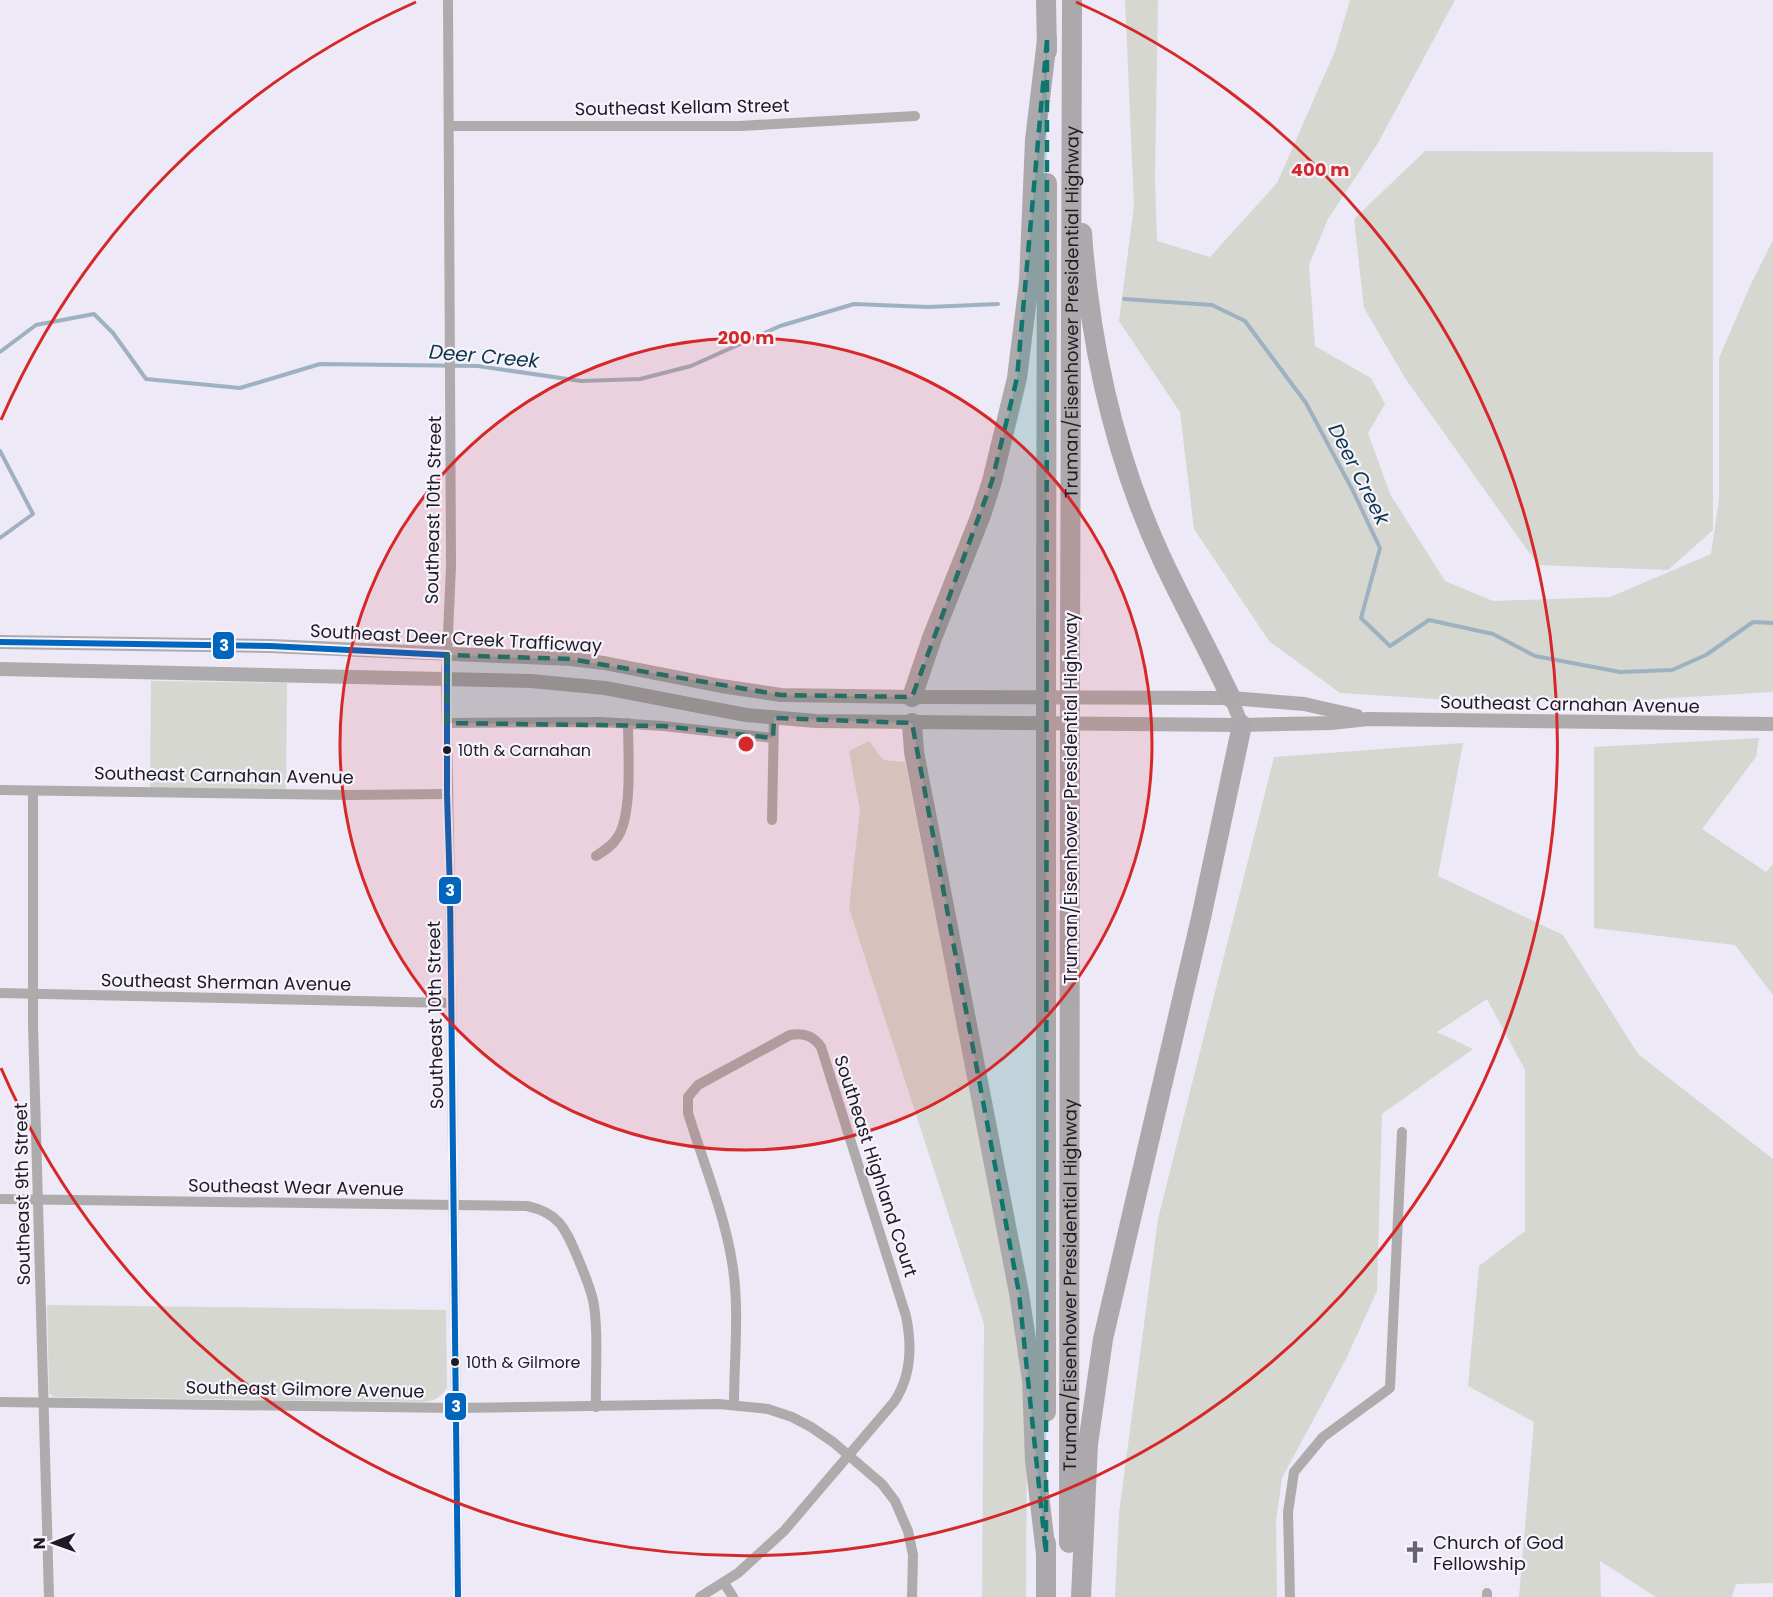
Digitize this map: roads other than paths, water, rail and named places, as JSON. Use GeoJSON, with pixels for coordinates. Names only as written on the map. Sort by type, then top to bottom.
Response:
{"type":"FeatureCollection","features":[{"type":"Feature","properties":{"kind":"highway","name":"Truman/Eisenhower Presidential Highway"},"geometry":{"type":"LineString","coordinates":[[1046,0],[1046,1597]]}},
{"type":"Feature","properties":{"kind":"highway","name":"Truman/Eisenhower Presidential Highway"},"geometry":{"type":"LineString","coordinates":[[1069,1597],[1072,0]]}},
{"type":"Feature","properties":{"kind":"highway"},"geometry":{"type":"LineString","coordinates":[[912,698],[932,638],[981,515],[992,481],[1017,378],[1029,282],[1035,140],[1047,40]]}},
{"type":"Feature","properties":{"kind":"highway"},"geometry":{"type":"LineString","coordinates":[[1071,111],[1087,283],[1098,358],[1116,436],[1162,558],[1231,698]]}},
{"type":"Feature","properties":{"kind":"highway"},"geometry":{"type":"LineString","coordinates":[[912,723],[914,752],[1019,1293],[1032,1380],[1035,1460],[1046,1554]]}},
{"type":"Feature","properties":{"kind":"highway"},"geometry":{"type":"LineString","coordinates":[[1081,1597],[1087,1455],[1103,1339],[1201,918],[1242,724]]}},
{"type":"Feature","properties":{"kind":"street","name":"Southeast 10th Street"},"geometry":{"type":"LineString","coordinates":[[448,0],[451,566],[446,678],[458,1597]]}},
{"type":"Feature","properties":{"kind":"street","name":"Southeast Kellam Street"},"geometry":{"type":"LineString","coordinates":[[449,126],[740,126],[915,116]]}},
{"type":"Feature","properties":{"kind":"street","name":"Southeast Deer Creek Trafficway"},"geometry":{"type":"LineString","coordinates":[[0,642],[270,646],[570,659],[781,695],[912,698],[1231,698]]}},
{"type":"Feature","properties":{"kind":"street"},"geometry":{"type":"LineString","coordinates":[[0,669],[446,678],[570,684],[605,688],[713,710],[774,718],[912,723],[1242,724],[1231,698]]}},
{"type":"Feature","properties":{"kind":"street"},"geometry":{"type":"LineString","coordinates":[[912,698],[912,723]]}},
{"type":"Feature","properties":{"kind":"street","name":"Southeast Carnahan Avenue"},"geometry":{"type":"LineString","coordinates":[[1231,698],[1304,704],[1368,719]]}},
{"type":"Feature","properties":{"kind":"street"},"geometry":{"type":"LineString","coordinates":[[772,820],[774,718]]}},
{"type":"Feature","properties":{"kind":"street","name":"Southeast Carnahan Avenue"},"geometry":{"type":"LineString","coordinates":[[1242,724],[1331,723],[1368,719],[1773,724]]}},
{"type":"Feature","properties":{"kind":"street"},"geometry":{"type":"LineString","coordinates":[[447,723],[628,723],[773,738]]}},
{"type":"Feature","properties":{"kind":"street"},"geometry":{"type":"LineString","coordinates":[[596,856],[610,847],[618,837],[625,820],[628,723]]}},
{"type":"Feature","properties":{"kind":"street","name":"Southeast Carnahan Avenue"},"geometry":{"type":"LineString","coordinates":[[0,790],[348,795],[447,794]]}},
{"type":"Feature","properties":{"kind":"street","name":"Southeast 9th Street"},"geometry":{"type":"LineString","coordinates":[[33,791],[33,994],[49,1597]]}},
{"type":"Feature","properties":{"kind":"street","name":"Southeast Sherman Avenue"},"geometry":{"type":"LineString","coordinates":[[0,993],[451,1003]]}},
{"type":"Feature","properties":{"kind":"street","name":"Southeast Highland Court"},"geometry":{"type":"LineString","coordinates":[[734,1404],[735,1299],[732,1263],[727,1236],[688,1113],[688,1097],[698,1085],[790,1035],[806,1034],[821,1047],[906,1316],[909,1332],[908,1363],[898,1396],[848,1456]]}},
{"type":"Feature","properties":{"kind":"street"},"geometry":{"type":"LineString","coordinates":[[1290,1597],[1288,1512],[1294,1472],[1323,1437],[1390,1388],[1402,1132]]}},
{"type":"Feature","properties":{"kind":"street","name":"Southeast Wear Avenue"},"geometry":{"type":"LineString","coordinates":[[0,1199],[527,1206],[537,1208],[555,1217],[565,1228],[587,1279],[593,1301],[596,1407]]}},
{"type":"Feature","properties":{"kind":"street","name":"Southeast Gilmore Avenue"},"geometry":{"type":"LineString","coordinates":[[0,1402],[455,1408],[734,1404],[768,1409],[792,1417],[811,1427],[882,1484],[895,1501],[904,1519],[912,1555],[912,1597]]}},
{"type":"Feature","properties":{"kind":"street"},"geometry":{"type":"LineString","coordinates":[[700,1597],[724,1583],[764,1551],[848,1456]]}},
{"type":"Feature","properties":{"kind":"street"},"geometry":{"type":"LineString","coordinates":[[724,1583],[733,1597]]}},
{"type":"Feature","properties":{"kind":"waterway","name":"Deer Creek"},"geometry":{"type":"LineString","coordinates":[[1124,299],[1212,305],[1245,321],[1306,403],[1353,491],[1380,548],[1361,618],[1390,646],[1429,620],[1493,634],[1535,656],[1620,672],[1672,670],[1706,655],[1753,622],[1773,623]]}},
{"type":"Feature","properties":{"kind":"waterway","name":"Deer Creek"},"geometry":{"type":"LineString","coordinates":[[0,352],[36,325],[94,314],[113,333],[146,379],[240,388],[320,364],[478,366],[581,381],[640,379],[691,366],[780,326],[854,304],[928,307],[998,304]]}},
{"type":"Feature","properties":{"kind":"waterway","name":"Deer Creek"},"geometry":{"type":"LineString","coordinates":[[0,451],[33,514],[0,538]]}},
{"type":"Feature","properties":{"kind":"place","name":"10th & Carnahan"},"geometry":{"type":"Point","coordinates":[447,750]}},
{"type":"Feature","properties":{"kind":"place","name":"10th & Gilmore"},"geometry":{"type":"Point","coordinates":[455,1362]}},
{"type":"Feature","properties":{"kind":"place","name":"Church of God Fellowship"},"geometry":{"type":"Point","coordinates":[1415,1552]}}]}
